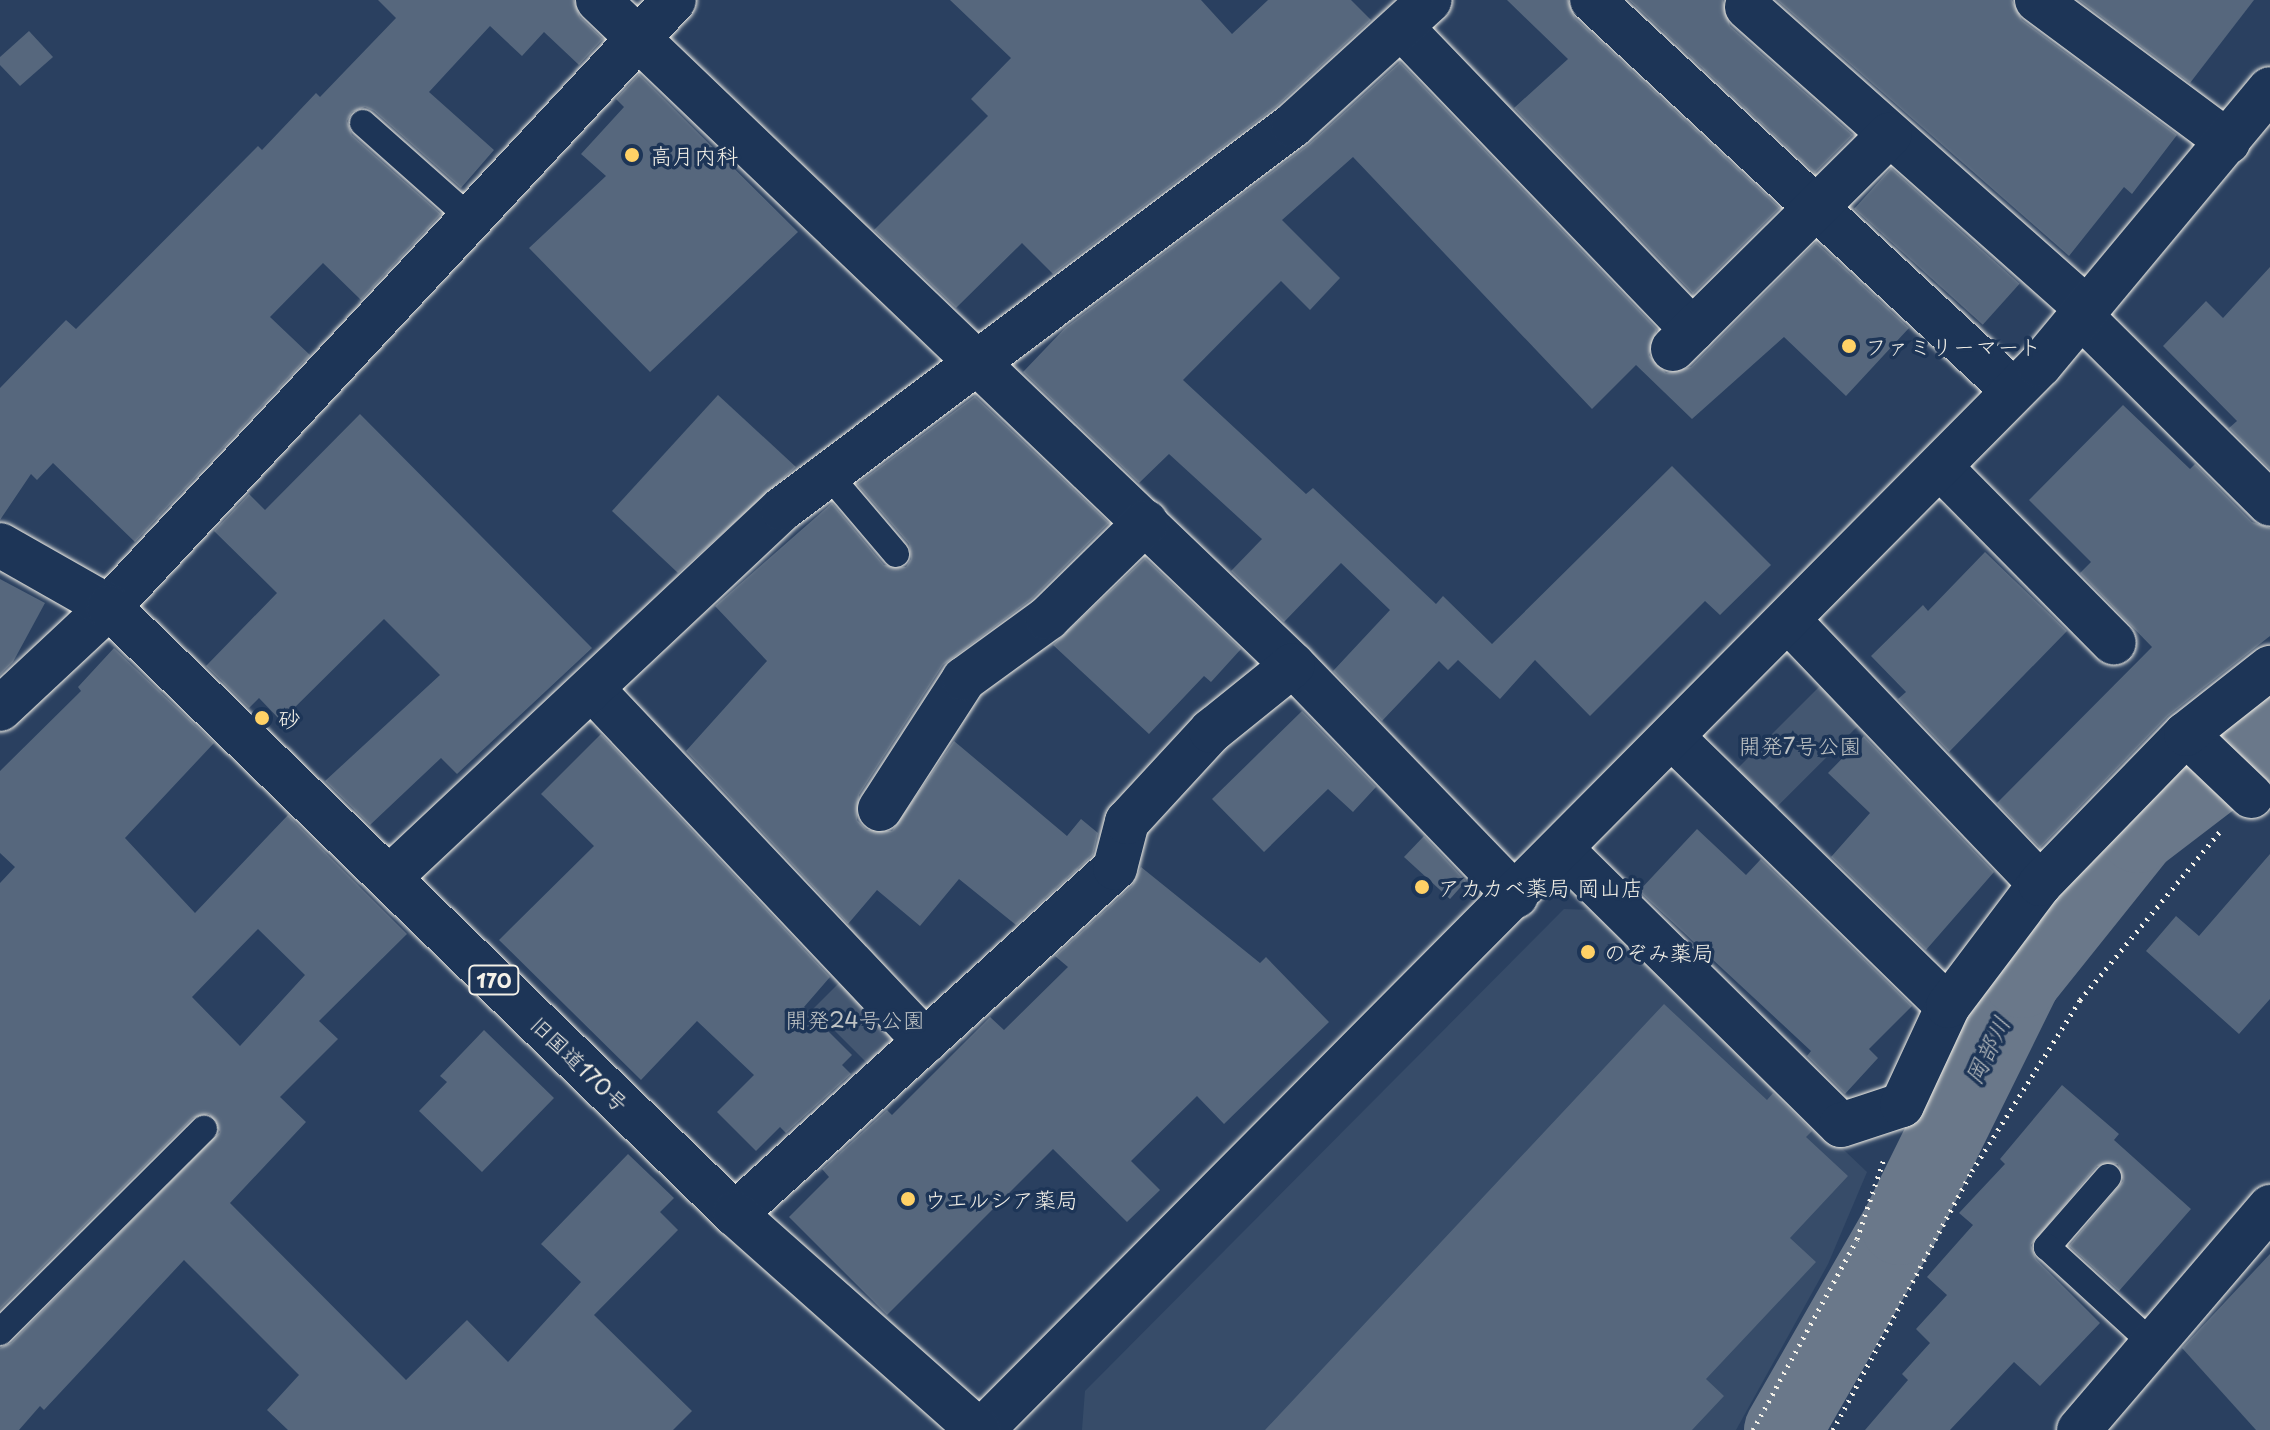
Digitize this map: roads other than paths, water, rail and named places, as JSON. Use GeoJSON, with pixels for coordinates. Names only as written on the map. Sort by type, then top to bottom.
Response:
{"type":"FeatureCollection","features":[{"type":"Feature","properties":{"kind":"main road"},"geometry":{"type":"LineString","coordinates":[[598,0],[641,37],[978,359],[1293,665],[1516,896]]}},
{"type":"Feature","properties":{"kind":"main road"},"geometry":{"type":"LineString","coordinates":[[0,709],[109,607],[674,0]]}},
{"type":"Feature","properties":{"kind":"main road"},"geometry":{"type":"LineString","coordinates":[[1592,0],[2014,391]]}},
{"type":"Feature","properties":{"kind":"main road"},"geometry":{"type":"LineString","coordinates":[[2037,0],[2228,142]]}},
{"type":"Feature","properties":{"kind":"main road"},"geometry":{"type":"LineString","coordinates":[[1747,7],[2085,313],[2268,499]]}},
{"type":"Feature","properties":{"kind":"main road"},"geometry":{"type":"LineString","coordinates":[[389,878],[594,691],[721,561],[978,359],[1293,125],[1416,14],[1682,341],[1818,210],[1890,134]]}},
{"type":"Feature","properties":{"kind":"main road"},"geometry":{"type":"LineString","coordinates":[[980,1430],[1563,851],[2014,391],[2085,313],[2270,89]]}},
{"type":"Feature","properties":{"kind":"main road"},"geometry":{"type":"LineString","coordinates":[[1940,467],[2114,643]]}},
{"type":"Feature","properties":{"kind":"main road"},"geometry":{"type":"LineString","coordinates":[[880,809],[964,679],[1048,618],[1146,522]]}},
{"type":"Feature","properties":{"kind":"main road","name":"旧国道170号"},"geometry":{"type":"LineString","coordinates":[[0,545],[109,607],[735,1214],[980,1430]]}},
{"type":"Feature","properties":{"kind":"main road"},"geometry":{"type":"LineString","coordinates":[[1788,620],[2040,884]]}},
{"type":"Feature","properties":{"kind":"main road"},"geometry":{"type":"LineString","coordinates":[[735,1214],[1115,868],[1127,822],[1211,731],[1293,665]]}},
{"type":"Feature","properties":{"kind":"main road"},"geometry":{"type":"LineString","coordinates":[[1563,851],[1841,1125],[1902,1105],[1948,1006],[2040,884],[2186,734],[2270,668]]}},
{"type":"Feature","properties":{"kind":"main road"},"geometry":{"type":"LineString","coordinates":[[594,691],[925,1041]]}},
{"type":"Feature","properties":{"kind":"main road"},"geometry":{"type":"LineString","coordinates":[[2186,734],[2251,796]]}},
{"type":"Feature","properties":{"kind":"main road"},"geometry":{"type":"LineString","coordinates":[[1673,738],[1948,1006]]}},
{"type":"Feature","properties":{"kind":"main road"},"geometry":{"type":"LineString","coordinates":[[2079,1430],[2270,1207]]}},
{"type":"Feature","properties":{"kind":"lane"},"geometry":{"type":"LineString","coordinates":[[363,123],[471,219]]}},
{"type":"Feature","properties":{"kind":"lane"},"geometry":{"type":"LineString","coordinates":[[828,474],[896,554]]}},
{"type":"Feature","properties":{"kind":"lane"},"geometry":{"type":"LineString","coordinates":[[0,1332],[204,1129]]}},
{"type":"Feature","properties":{"kind":"lane"},"geometry":{"type":"LineString","coordinates":[[2108,1177],[2047,1247],[2153,1344]]}},
{"type":"Feature","properties":{"kind":"waterway","name":"岡部川"},"geometry":{"type":"LineString","coordinates":[[1783,1430],[1900,1226],[2022,979],[2138,834],[2270,733]]}},
{"type":"Feature","properties":{"kind":"place","name":"高月内科"},"geometry":{"type":"Point","coordinates":[632,155]}},
{"type":"Feature","properties":{"kind":"place","name":"ファミリーマート"},"geometry":{"type":"Point","coordinates":[1849,346]}},
{"type":"Feature","properties":{"kind":"place","name":"砂"},"geometry":{"type":"Point","coordinates":[262,718]}},
{"type":"Feature","properties":{"kind":"place","name":"アカカベ薬局 岡山店"},"geometry":{"type":"Point","coordinates":[1422,887]}},
{"type":"Feature","properties":{"kind":"place","name":"のぞみ薬局"},"geometry":{"type":"Point","coordinates":[1588,952]}},
{"type":"Feature","properties":{"kind":"place","name":"ウエルシア薬局"},"geometry":{"type":"Point","coordinates":[908,1199]}},
{"type":"Feature","properties":{"kind":"park label","name":"開発7号公園"},"geometry":{"type":"Point","coordinates":[1800,745]}},
{"type":"Feature","properties":{"kind":"park label","name":"開発24号公園"},"geometry":{"type":"Point","coordinates":[855,1019]}}]}
